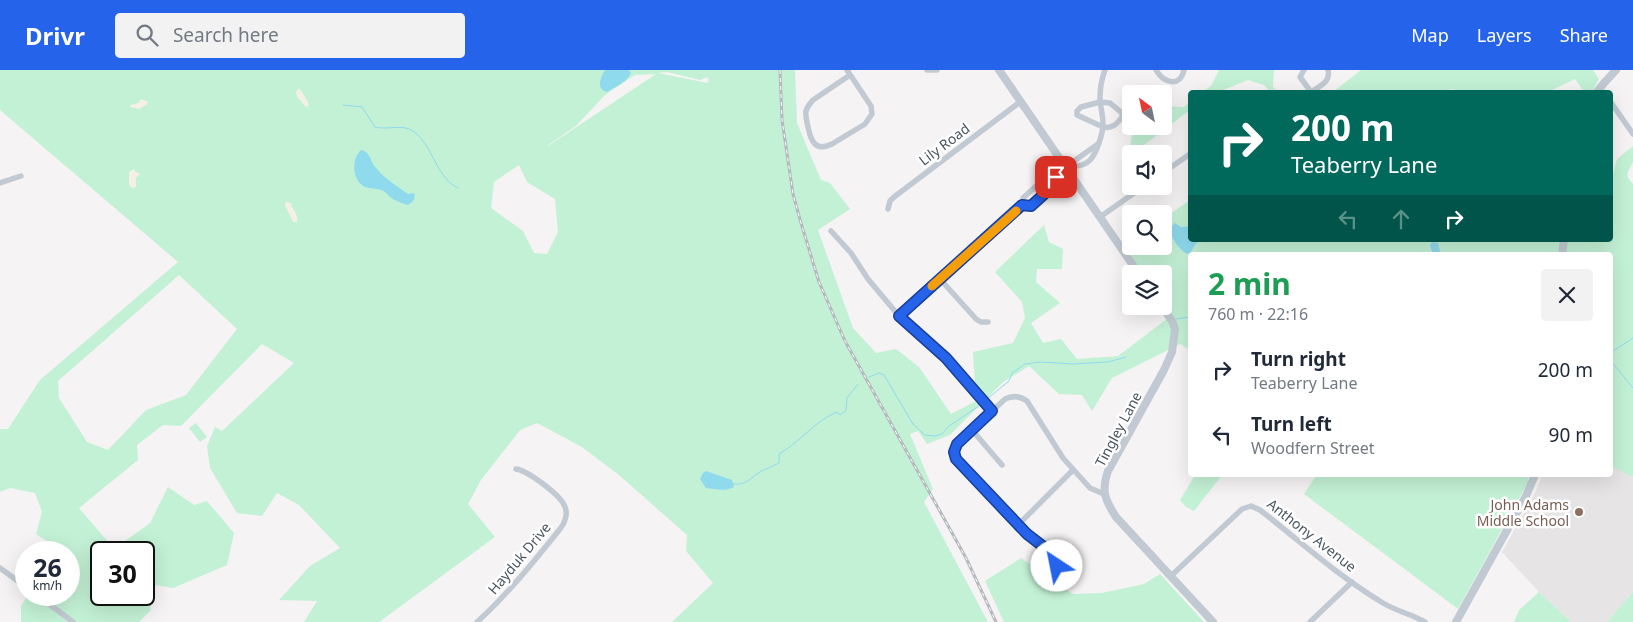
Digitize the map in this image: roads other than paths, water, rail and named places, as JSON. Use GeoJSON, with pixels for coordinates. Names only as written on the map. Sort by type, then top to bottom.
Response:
{"type":"FeatureCollection","features":[{"type":"Feature","properties":{"kind":"street"},"geometry":{"type":"LineString","coordinates":[[927,70],[937,70]]}},
{"type":"Feature","properties":{"kind":"street"},"geometry":{"type":"LineString","coordinates":[[999,70],[1020,102],[1070,168],[1133,265]]}},
{"type":"Feature","properties":{"kind":"street"},"geometry":{"type":"LineString","coordinates":[[899,316],[1022,205],[1023,198],[1045,178],[1056,177],[1070,168],[1074,161],[1098,144],[1103,126],[1100,102],[1101,84],[1105,70]]}},
{"type":"Feature","properties":{"kind":"street"},"geometry":{"type":"LineString","coordinates":[[1156,70],[1164,79],[1172,82],[1178,81],[1183,77],[1184,70]]}},
{"type":"Feature","properties":{"kind":"street"},"geometry":{"type":"LineString","coordinates":[[1304,70],[1300,78],[1309,90]]}},
{"type":"Feature","properties":{"kind":"street"},"geometry":{"type":"LineString","coordinates":[[1314,90],[1326,82],[1329,77],[1328,70]]}},
{"type":"Feature","properties":{"kind":"street"},"geometry":{"type":"LineString","coordinates":[[1601,90],[1616,70]]}},
{"type":"Feature","properties":{"kind":"street"},"geometry":{"type":"LineString","coordinates":[[849,73],[871,106],[870,118],[865,124],[832,144],[818,146],[809,134],[806,115],[808,105],[849,73]]}},
{"type":"Feature","properties":{"kind":"street","name":"Lily Road"},"geometry":{"type":"LineString","coordinates":[[888,209],[890,201],[894,197],[1020,102]]}},
{"type":"Feature","properties":{"kind":"street"},"geometry":{"type":"LineString","coordinates":[[1100,102],[1110,103],[1123,115],[1113,126],[1103,126],[1079,116],[1076,113],[1078,109],[1100,102]]}},
{"type":"Feature","properties":{"kind":"street"},"geometry":{"type":"LineString","coordinates":[[1613,106],[1633,134]]}},
{"type":"Feature","properties":{"kind":"street"},"geometry":{"type":"LineString","coordinates":[[1172,166],[1188,155]]}},
{"type":"Feature","properties":{"kind":"street"},"geometry":{"type":"LineString","coordinates":[[0,183],[21,176]]}},
{"type":"Feature","properties":{"kind":"street"},"geometry":{"type":"LineString","coordinates":[[1022,205],[1031,206],[1052,187],[1056,177]]}},
{"type":"Feature","properties":{"kind":"street"},"geometry":{"type":"LineString","coordinates":[[1100,217],[1131,195]]}},
{"type":"Feature","properties":{"kind":"street"},"geometry":{"type":"LineString","coordinates":[[831,231],[851,253],[868,279],[899,316],[946,358],[992,411]]}},
{"type":"Feature","properties":{"kind":"street"},"geometry":{"type":"LineString","coordinates":[[940,279],[976,319],[981,322],[988,322]]}},
{"type":"Feature","properties":{"kind":"street","name":"Tingley Lane"},"geometry":{"type":"LineString","coordinates":[[1104,494],[1104,483],[1108,472],[1172,352],[1175,329],[1168,315]]}},
{"type":"Feature","properties":{"kind":"street"},"geometry":{"type":"LineString","coordinates":[[1057,566],[1053,554],[1018,525],[956,459],[954,452],[957,444],[1009,397],[1018,396],[1024,399],[1062,458],[1090,488],[1104,494],[1116,517],[1213,622]]}},
{"type":"Feature","properties":{"kind":"street"},"geometry":{"type":"LineString","coordinates":[[972,430],[1002,465]]}},
{"type":"Feature","properties":{"kind":"street","name":"Hayduk Drive"},"geometry":{"type":"LineString","coordinates":[[477,622],[514,584],[560,529],[565,520],[566,508],[562,501],[530,474],[516,469]]}},
{"type":"Feature","properties":{"kind":"street"},"geometry":{"type":"LineString","coordinates":[[1018,525],[1073,470]]}},
{"type":"Feature","properties":{"kind":"street"},"geometry":{"type":"LineString","coordinates":[[1456,622],[1526,496],[1534,477]]}},
{"type":"Feature","properties":{"kind":"street","name":"Anthony Avenue"},"geometry":{"type":"LineString","coordinates":[[1171,576],[1242,509],[1251,506],[1260,510],[1352,582],[1384,604],[1411,614],[1425,622]]}},
{"type":"Feature","properties":{"kind":"street"},"geometry":{"type":"LineString","coordinates":[[0,568],[15,579]]}},
{"type":"Feature","properties":{"kind":"street"},"geometry":{"type":"LineString","coordinates":[[1310,622],[1352,582]]}},
{"type":"Feature","properties":{"kind":"street"},"geometry":{"type":"LineString","coordinates":[[52,606],[73,622]]}},
{"type":"Feature","properties":{"kind":"water"},"geometry":{"type":"Polygon","coordinates":[[[605,70],[629,70],[631,73],[624,81],[607,92],[600,86],[605,70]]]}},
{"type":"Feature","properties":{"kind":"water"},"geometry":{"type":"Polygon","coordinates":[[[361,150],[367,153],[374,166],[387,179],[408,194],[414,193],[413,201],[408,205],[396,201],[382,190],[367,188],[361,184],[355,175],[354,164],[361,150]]]}},
{"type":"Feature","properties":{"kind":"water"},"geometry":{"type":"Polygon","coordinates":[[[1175,223],[1181,227],[1188,226],[1188,242],[1199,242],[1187,254],[1173,239],[1172,226],[1175,223]]]}},
{"type":"Feature","properties":{"kind":"water"},"geometry":{"type":"Polygon","coordinates":[[[1432,242],[1438,243],[1440,252],[1432,252],[1430,246],[1432,242]]]}},
{"type":"Feature","properties":{"kind":"water"},"geometry":{"type":"Polygon","coordinates":[[[706,471],[732,480],[734,487],[724,490],[706,488],[700,479],[706,471]]]}},
{"type":"Feature","properties":{"kind":"waterway"},"geometry":{"type":"LineString","coordinates":[[343,105],[362,107],[375,127],[405,128],[417,134],[429,149],[444,176],[458,188]]}},
{"type":"Feature","properties":{"kind":"waterway"},"geometry":{"type":"LineString","coordinates":[[1176,319],[1188,317]]}},
{"type":"Feature","properties":{"kind":"waterway"},"geometry":{"type":"LineString","coordinates":[[1613,351],[1633,338]]}},
{"type":"Feature","properties":{"kind":"waterway"},"geometry":{"type":"LineString","coordinates":[[987,399],[1009,381],[1012,373],[1025,364],[1040,362],[1073,364],[1108,362],[1126,357]]}},
{"type":"Feature","properties":{"kind":"waterway"},"geometry":{"type":"LineString","coordinates":[[1613,364],[1633,388]]}},
{"type":"Feature","properties":{"kind":"waterway"},"geometry":{"type":"LineString","coordinates":[[869,377],[879,373],[884,375],[913,424],[925,435],[935,436],[942,434],[949,426],[979,406]]}},
{"type":"Feature","properties":{"kind":"waterway"},"geometry":{"type":"LineString","coordinates":[[733,484],[745,482],[779,463],[779,454],[829,416],[837,412],[840,415],[846,410],[847,398],[858,384]]}},
{"type":"Feature","properties":{"kind":"railway"},"geometry":{"type":"LineString","coordinates":[[780,70],[782,120],[793,194],[819,282],[845,341],[966,558],[996,622]]}},
{"type":"Feature","properties":{"kind":"place","name":"John Adams Middle School"},"geometry":{"type":"Point","coordinates":[1579,512]}}]}
